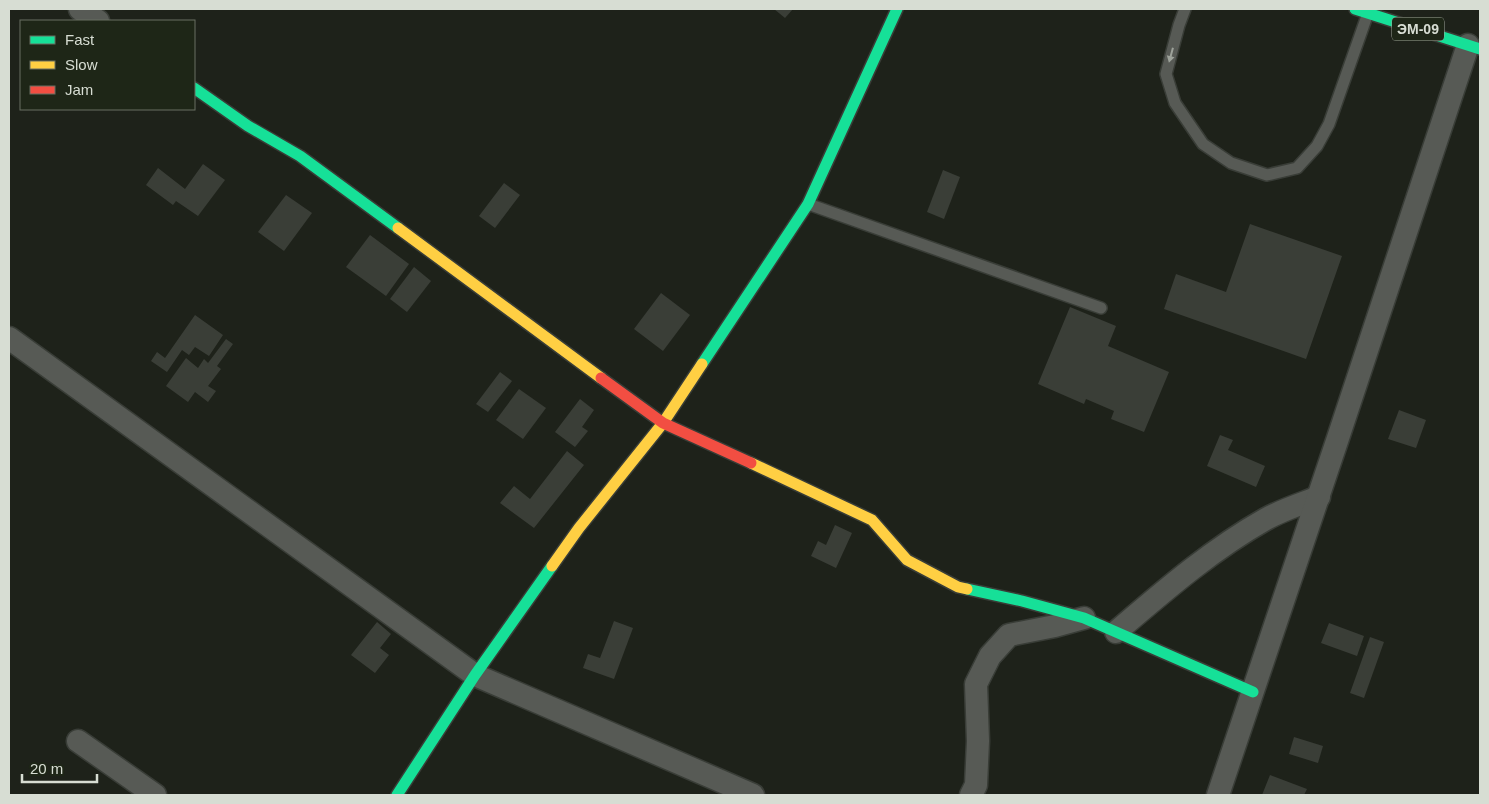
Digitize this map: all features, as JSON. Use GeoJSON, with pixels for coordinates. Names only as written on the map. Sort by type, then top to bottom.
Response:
{"type":"FeatureCollection","features":[{"type":"Feature","properties":{"kind":"main road"},"geometry":{"type":"LineString","coordinates":[[397,795],[475,675],[579,528],[663,423],[808,204],[897,9]]}},
{"type":"Feature","properties":{"kind":"main road","name":"ЭМ-09"},"geometry":{"type":"LineString","coordinates":[[1355,9],[1474,47]]}},
{"type":"Feature","properties":{"kind":"main road"},"geometry":{"type":"LineString","coordinates":[[195,89],[248,126],[300,156],[554,345],[663,423],[872,520],[907,560],[958,587],[1084,618],[1252,692]]}},
{"type":"Feature","properties":{"kind":"street"},"geometry":{"type":"LineString","coordinates":[[80,9],[96,20]]}},
{"type":"Feature","properties":{"kind":"street"},"geometry":{"type":"LineString","coordinates":[[1218,795],[1474,47]]}},
{"type":"Feature","properties":{"kind":"street"},"geometry":{"type":"LineString","coordinates":[[9,338],[475,675],[753,795]]}},
{"type":"Feature","properties":{"kind":"street"},"geometry":{"type":"LineString","coordinates":[[1116,632],[1174,582],[1225,544],[1268,518],[1319,497]]}},
{"type":"Feature","properties":{"kind":"street"},"geometry":{"type":"LineString","coordinates":[[971,795],[976,785],[978,741],[976,684],[990,656],[1009,635],[1084,618]]}},
{"type":"Feature","properties":{"kind":"street"},"geometry":{"type":"LineString","coordinates":[[78,741],[155,795]]}},
{"type":"Feature","properties":{"kind":"lane"},"geometry":{"type":"LineString","coordinates":[[1185,9],[1166,74],[1175,103],[1203,144],[1231,163],[1267,175],[1297,168],[1317,146],[1329,124],[1368,13]]}},
{"type":"Feature","properties":{"kind":"lane"},"geometry":{"type":"LineString","coordinates":[[808,204],[1100,308]]}},
{"type":"Feature","properties":{"kind":"building"},"geometry":{"type":"Polygon","coordinates":[[[774,9],[793,9],[785,18],[774,9]]]}},
{"type":"Feature","properties":{"kind":"building"},"geometry":{"type":"Polygon","coordinates":[[[203,164],[225,180],[198,216],[176,201],[173,205],[146,185],[158,168],[185,189],[203,164]]]}},
{"type":"Feature","properties":{"kind":"building"},"geometry":{"type":"Polygon","coordinates":[[[943,170],[960,177],[944,219],[927,212],[943,170]]]}},
{"type":"Feature","properties":{"kind":"building"},"geometry":{"type":"Polygon","coordinates":[[[504,183],[520,195],[495,228],[479,216],[504,183]]]}},
{"type":"Feature","properties":{"kind":"building"},"geometry":{"type":"Polygon","coordinates":[[[286,195],[312,213],[284,251],[258,232],[286,195]]]}},
{"type":"Feature","properties":{"kind":"building"},"geometry":{"type":"Polygon","coordinates":[[[1250,224],[1342,256],[1306,359],[1164,309],[1176,274],[1226,292],[1250,224]]]}},
{"type":"Feature","properties":{"kind":"building"},"geometry":{"type":"Polygon","coordinates":[[[370,235],[409,264],[386,296],[346,267],[370,235]]]}},
{"type":"Feature","properties":{"kind":"building"},"geometry":{"type":"Polygon","coordinates":[[[414,267],[431,281],[407,312],[390,299],[414,267]]]}},
{"type":"Feature","properties":{"kind":"building"},"geometry":{"type":"Polygon","coordinates":[[[661,293],[690,315],[663,351],[634,329],[661,293]]]}},
{"type":"Feature","properties":{"kind":"building"},"geometry":{"type":"Polygon","coordinates":[[[1070,307],[1116,326],[1108,346],[1169,372],[1144,432],[1111,419],[1114,411],[1086,399],[1084,404],[1038,384],[1070,307]]]}},
{"type":"Feature","properties":{"kind":"building"},"geometry":{"type":"Polygon","coordinates":[[[195,315],[223,335],[209,356],[195,347],[189,355],[182,350],[167,372],[151,361],[157,352],[165,358],[195,315]]]}},
{"type":"Feature","properties":{"kind":"building"},"geometry":{"type":"Polygon","coordinates":[[[226,339],[233,344],[217,366],[221,369],[208,386],[216,391],[208,402],[195,392],[188,402],[166,386],[186,358],[198,368],[204,359],[208,363],[226,339]]]}},
{"type":"Feature","properties":{"kind":"building"},"geometry":{"type":"Polygon","coordinates":[[[500,372],[512,381],[488,412],[476,404],[500,372]]]}},
{"type":"Feature","properties":{"kind":"building"},"geometry":{"type":"Polygon","coordinates":[[[519,389],[546,408],[523,439],[496,420],[519,389]]]}},
{"type":"Feature","properties":{"kind":"building"},"geometry":{"type":"Polygon","coordinates":[[[580,399],[594,410],[582,427],[588,431],[575,447],[555,432],[580,399]]]}},
{"type":"Feature","properties":{"kind":"building"},"geometry":{"type":"Polygon","coordinates":[[[1399,410],[1426,420],[1416,448],[1388,439],[1399,410]]]}},
{"type":"Feature","properties":{"kind":"building"},"geometry":{"type":"Polygon","coordinates":[[[1220,435],[1233,440],[1228,450],[1265,466],[1256,487],[1207,466],[1220,435]]]}},
{"type":"Feature","properties":{"kind":"building"},"geometry":{"type":"Polygon","coordinates":[[[567,451],[584,465],[534,528],[500,503],[514,486],[530,499],[567,451]]]}},
{"type":"Feature","properties":{"kind":"building"},"geometry":{"type":"Polygon","coordinates":[[[835,525],[852,533],[836,568],[811,556],[818,541],[826,545],[835,525]]]}},
{"type":"Feature","properties":{"kind":"building"},"geometry":{"type":"Polygon","coordinates":[[[614,621],[633,628],[614,679],[583,668],[588,654],[600,658],[614,621]]]}},
{"type":"Feature","properties":{"kind":"building"},"geometry":{"type":"Polygon","coordinates":[[[377,622],[391,634],[380,648],[389,655],[375,673],[351,655],[377,622]]]}},
{"type":"Feature","properties":{"kind":"building"},"geometry":{"type":"Polygon","coordinates":[[[1329,623],[1364,636],[1357,656],[1321,643],[1329,623]]]}},
{"type":"Feature","properties":{"kind":"building"},"geometry":{"type":"Polygon","coordinates":[[[1370,637],[1384,642],[1364,698],[1350,693],[1370,637]]]}},
{"type":"Feature","properties":{"kind":"building"},"geometry":{"type":"Polygon","coordinates":[[[1294,737],[1323,746],[1318,763],[1289,754],[1294,737]]]}},
{"type":"Feature","properties":{"kind":"building"},"geometry":{"type":"Polygon","coordinates":[[[1270,775],[1307,789],[1304,795],[1262,795],[1270,775]]]}},
{"type":"Feature","properties":{"kind":"traffic: fast"},"geometry":{"type":"LineString","coordinates":[[702,364],[808,204],[897,9]]}},
{"type":"Feature","properties":{"kind":"traffic: fast"},"geometry":{"type":"LineString","coordinates":[[1355,9],[1480,49]]}},
{"type":"Feature","properties":{"kind":"traffic: fast"},"geometry":{"type":"LineString","coordinates":[[195,89],[248,126],[300,156],[398,228]]}},
{"type":"Feature","properties":{"kind":"traffic: fast"},"geometry":{"type":"LineString","coordinates":[[397,795],[475,675],[552,566]]}},
{"type":"Feature","properties":{"kind":"traffic: fast"},"geometry":{"type":"LineString","coordinates":[[967,589],[1022,601],[1084,618],[1253,692]]}},
{"type":"Feature","properties":{"kind":"traffic: slow"},"geometry":{"type":"LineString","coordinates":[[398,228],[601,378]]}},
{"type":"Feature","properties":{"kind":"traffic: slow"},"geometry":{"type":"LineString","coordinates":[[552,566],[579,528],[663,423],[702,364]]}},
{"type":"Feature","properties":{"kind":"traffic: slow"},"geometry":{"type":"LineString","coordinates":[[751,463],[872,520],[907,560],[958,587],[967,589]]}},
{"type":"Feature","properties":{"kind":"traffic: jam"},"geometry":{"type":"LineString","coordinates":[[601,378],[663,423],[751,463]]}}]}
